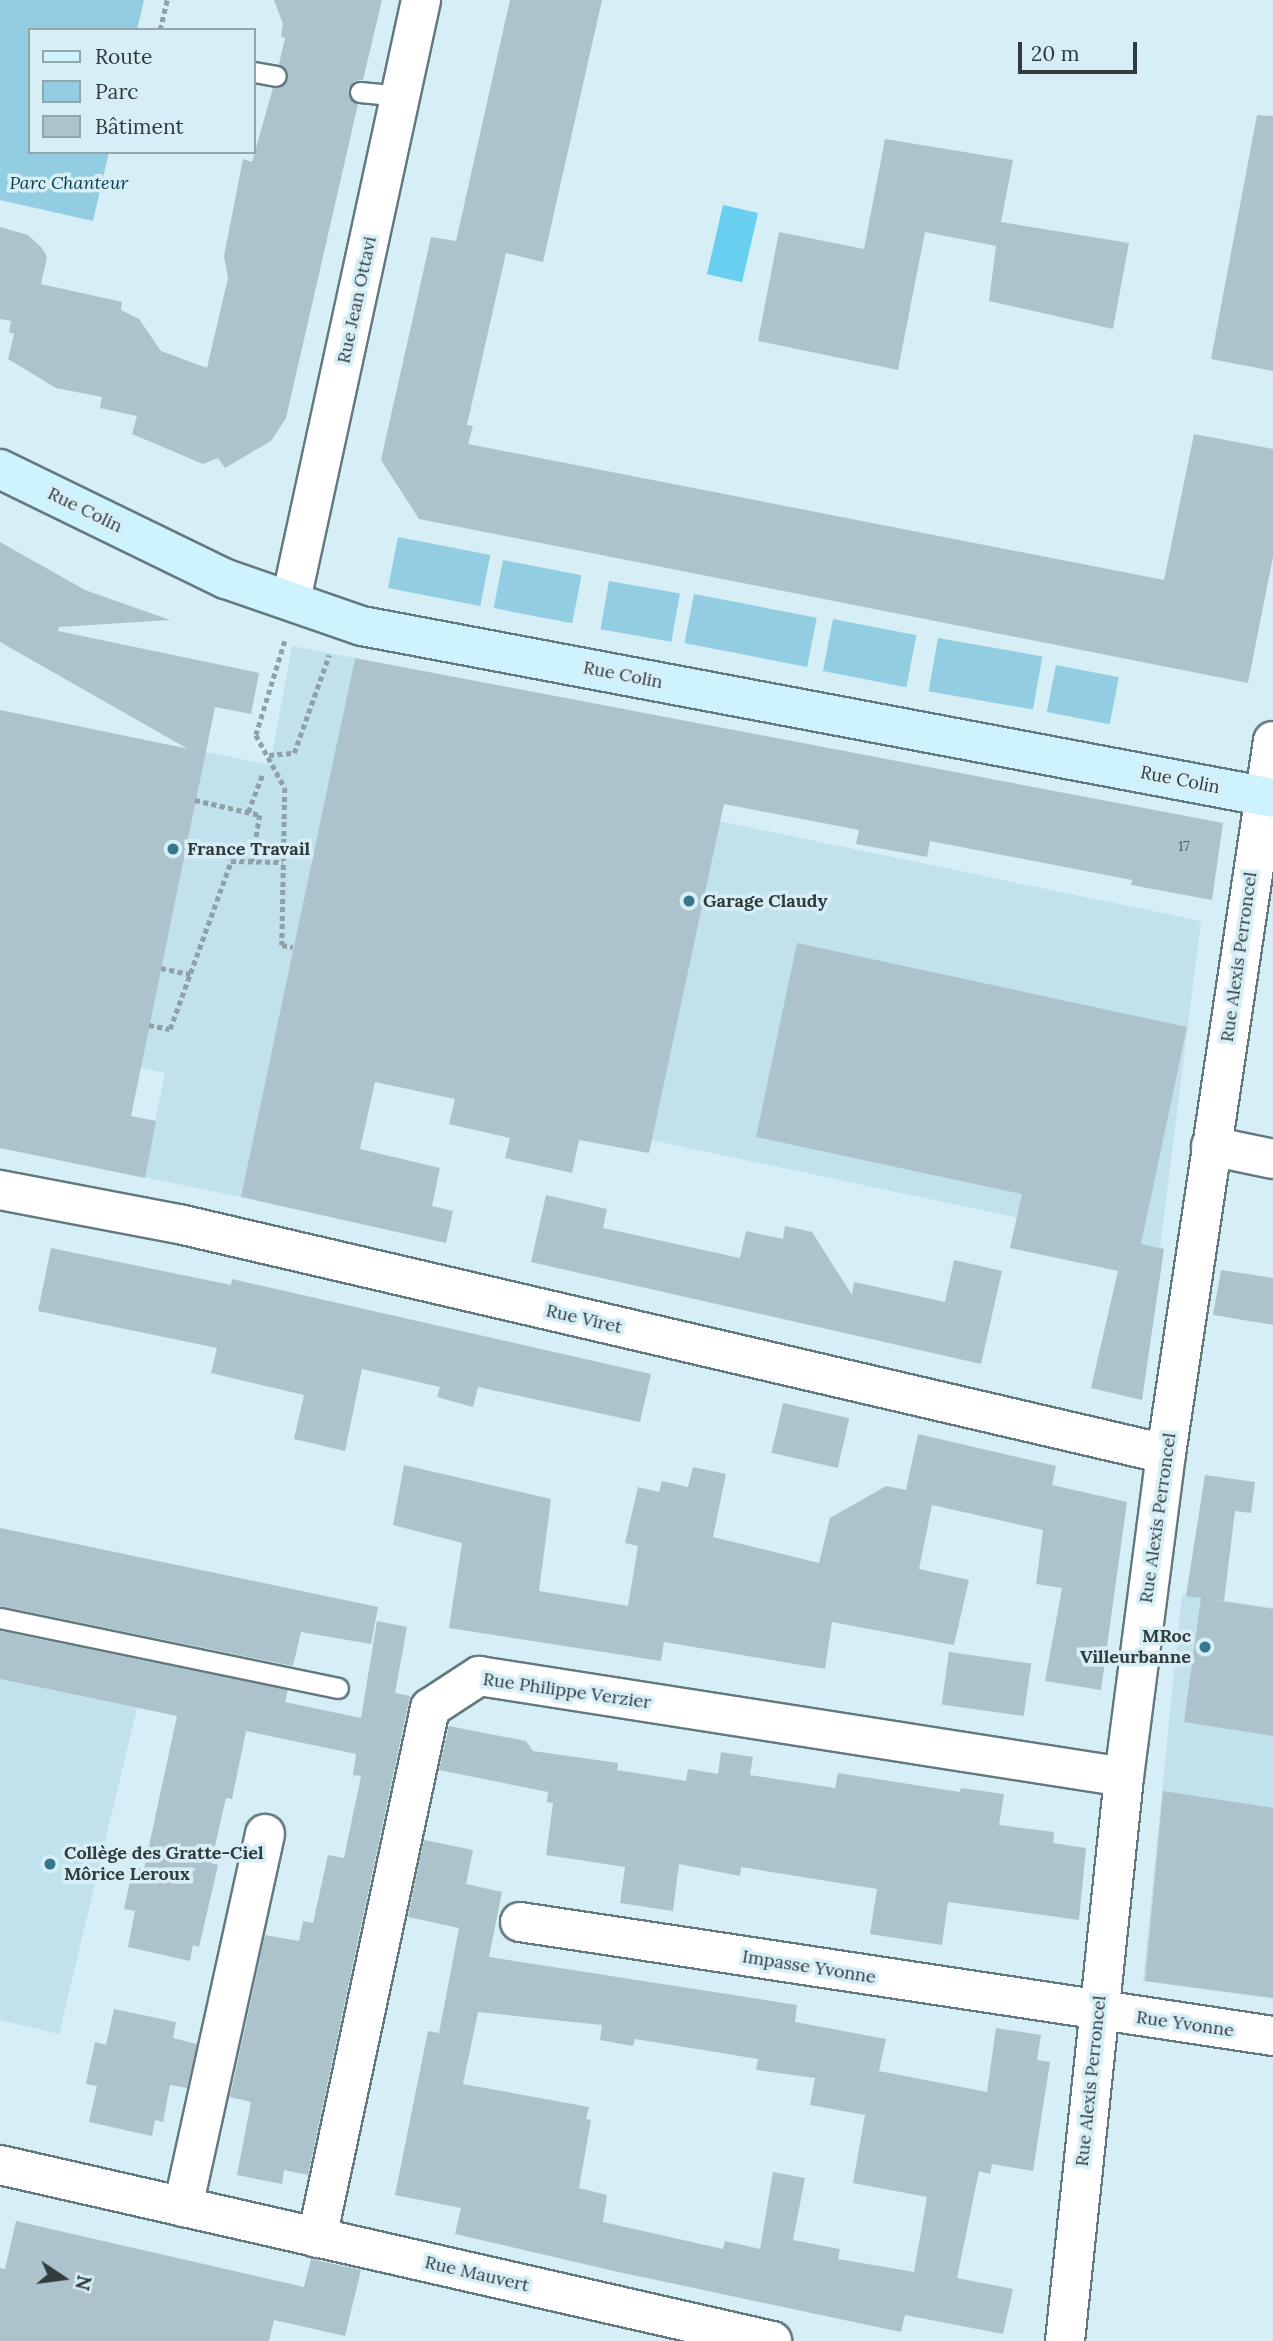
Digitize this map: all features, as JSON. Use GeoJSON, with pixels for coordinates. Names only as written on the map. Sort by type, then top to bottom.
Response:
{"type":"FeatureCollection","features":[{"type":"Feature","properties":{"kind":"street","name":"Rue Jean Ottavi"},"geometry":{"type":"LineString","coordinates":[[289,618],[421,0]]}},
{"type":"Feature","properties":{"kind":"street","name":"Rue Colin"},"geometry":{"type":"LineString","coordinates":[[0,469],[226,579],[289,618],[362,626],[1268,797]]}},
{"type":"Feature","properties":{"kind":"street","name":"Rue Alexis Perroncel"},"geometry":{"type":"LineString","coordinates":[[1065,2341],[1097,2011],[1124,1777],[1166,1454],[1211,1146],[1268,797],[1273,741]]}},
{"type":"Feature","properties":{"kind":"street"},"geometry":{"type":"LineString","coordinates":[[1211,1146],[1273,1159]]}},
{"type":"Feature","properties":{"kind":"street","name":"Rue Viret"},"geometry":{"type":"LineString","coordinates":[[0,1190],[179,1224],[1166,1454]]}},
{"type":"Feature","properties":{"kind":"street","name":"Rue Philippe Verzier"},"geometry":{"type":"LineString","coordinates":[[317,2238],[430,1708],[479,1676],[1124,1777]]}},
{"type":"Feature","properties":{"kind":"street"},"geometry":{"type":"LineString","coordinates":[[183,2207],[265,1834]]}},
{"type":"Feature","properties":{"kind":"street","name":"Impasse Yvonne"},"geometry":{"type":"LineString","coordinates":[[520,1922],[1097,2011]]}},
{"type":"Feature","properties":{"kind":"street","name":"Rue Yvonne"},"geometry":{"type":"LineString","coordinates":[[1097,2011],[1273,2036]]}},
{"type":"Feature","properties":{"kind":"street","name":"Rue Mauvert"},"geometry":{"type":"LineString","coordinates":[[0,2165],[772,2341]]}},
{"type":"Feature","properties":{"kind":"lane"},"geometry":{"type":"LineString","coordinates":[[256,72],[276,76]]}},
{"type":"Feature","properties":{"kind":"lane"},"geometry":{"type":"LineString","coordinates":[[360,92],[401,96]]}},
{"type":"Feature","properties":{"kind":"lane"},"geometry":{"type":"LineString","coordinates":[[0,1618],[338,1688]]}},
{"type":"Feature","properties":{"kind":"path"},"geometry":{"type":"LineString","coordinates":[[160,28],[167,0]]}},
{"type":"Feature","properties":{"kind":"path"},"geometry":{"type":"LineString","coordinates":[[289,618],[256,735],[270,755],[285,788],[282,945],[293,947]]}},
{"type":"Feature","properties":{"kind":"path"},"geometry":{"type":"LineString","coordinates":[[270,755],[294,753],[332,645]]}},
{"type":"Feature","properties":{"kind":"path"},"geometry":{"type":"LineString","coordinates":[[248,812],[262,775]]}},
{"type":"Feature","properties":{"kind":"path"},"geometry":{"type":"LineString","coordinates":[[195,800],[260,816],[252,861]]}},
{"type":"Feature","properties":{"kind":"path"},"geometry":{"type":"LineString","coordinates":[[149,1025],[170,1029],[231,861],[283,862]]}},
{"type":"Feature","properties":{"kind":"path"},"geometry":{"type":"LineString","coordinates":[[161,968],[190,974]]}},
{"type":"Feature","properties":{"kind":"shaded area"},"geometry":{"type":"Polygon","coordinates":[[[723,205],[758,213],[742,282],[707,274],[723,205]]]}},
{"type":"Feature","properties":{"kind":"shaded area"},"geometry":{"type":"Polygon","coordinates":[[[292,646],[355,658],[337,742],[1201,921],[1160,1248],[270,1059],[246,1198],[144,1177],[165,1073],[0,1039],[0,710],[270,765],[292,646]]]}},
{"type":"Feature","properties":{"kind":"shaded area"},"geometry":{"type":"Polygon","coordinates":[[[1182,1594],[1273,1608],[1273,1999],[1143,1981],[1182,1594]]]}},
{"type":"Feature","properties":{"kind":"shaded area","name":"Collège des Gratte-Ciel Môrice Leroux"},"geometry":{"type":"Polygon","coordinates":[[[0,1679],[137,1708],[59,2034],[0,2020],[0,1679]]]}},
{"type":"Feature","properties":{"kind":"green space","name":"Parc Chanteur"},"geometry":{"type":"Polygon","coordinates":[[[0,0],[144,0],[137,28],[28,28],[28,154],[109,154],[93,221],[0,200],[0,0]]]}},
{"type":"Feature","properties":{"kind":"green space"},"geometry":{"type":"Polygon","coordinates":[[[398,537],[490,555],[480,606],[388,588],[398,537]]]}},
{"type":"Feature","properties":{"kind":"green space"},"geometry":{"type":"Polygon","coordinates":[[[503,560],[582,575],[572,623],[494,608],[503,560]]]}},
{"type":"Feature","properties":{"kind":"green space"},"geometry":{"type":"Polygon","coordinates":[[[609,581],[680,594],[671,642],[600,629],[609,581]]]}},
{"type":"Feature","properties":{"kind":"green space"},"geometry":{"type":"Polygon","coordinates":[[[694,594],[817,618],[807,667],[684,643],[694,594]]]}},
{"type":"Feature","properties":{"kind":"green space"},"geometry":{"type":"Polygon","coordinates":[[[833,619],[916,635],[906,687],[823,671],[833,619]]]}},
{"type":"Feature","properties":{"kind":"green space"},"geometry":{"type":"Polygon","coordinates":[[[938,638],[1042,656],[1033,710],[929,691],[938,638]]]}},
{"type":"Feature","properties":{"kind":"green space"},"geometry":{"type":"Polygon","coordinates":[[[1056,665],[1119,677],[1110,724],[1047,712],[1056,665]]]}},
{"type":"Feature","properties":{"kind":"building"},"geometry":{"type":"Polygon","coordinates":[[[274,0],[382,0],[363,80],[354,81],[348,90],[358,104],[286,418],[271,441],[225,468],[218,458],[203,464],[132,434],[137,416],[100,408],[102,397],[56,388],[8,359],[14,334],[9,332],[11,321],[0,319],[0,227],[28,235],[42,248],[47,257],[41,284],[122,302],[121,310],[139,319],[161,351],[207,368],[228,278],[224,256],[243,159],[252,162],[273,88],[285,84],[288,78],[279,64],[285,38],[281,36],[283,24],[274,0]]]}},
{"type":"Feature","properties":{"kind":"building"},"geometry":{"type":"Polygon","coordinates":[[[510,0],[602,0],[543,262],[506,253],[467,425],[473,426],[468,444],[1164,580],[1194,434],[1273,449],[1273,557],[1248,683],[419,519],[381,460],[431,237],[456,241],[510,0]]]}},
{"type":"Feature","properties":{"kind":"building"},"geometry":{"type":"Polygon","coordinates":[[[1257,115],[1273,116],[1273,371],[1211,359],[1257,115]]]}},
{"type":"Feature","properties":{"kind":"building"},"geometry":{"type":"Polygon","coordinates":[[[885,139],[1013,160],[1001,222],[1129,243],[1113,329],[989,301],[996,246],[925,232],[898,370],[758,341],[779,232],[864,249],[885,139]]]}},
{"type":"Feature","properties":{"kind":"building"},"geometry":{"type":"Polygon","coordinates":[[[0,542],[85,590],[170,620],[59,627],[58,631],[259,673],[251,714],[215,707],[131,1116],[156,1121],[145,1178],[0,1148],[0,710],[188,749],[0,642],[0,542]]]}},
{"type":"Feature","properties":{"kind":"building"},"geometry":{"type":"Polygon","coordinates":[[[355,658],[1223,823],[1212,900],[1131,885],[1132,880],[930,841],[927,857],[856,844],[859,830],[724,804],[649,1153],[579,1140],[572,1173],[505,1158],[510,1138],[449,1124],[455,1099],[375,1082],[360,1149],[440,1168],[432,1206],[453,1211],[446,1243],[241,1197],[355,658]]]}},
{"type":"Feature","properties":{"kind":"building"},"geometry":{"type":"Polygon","coordinates":[[[797,943],[1187,1027],[1141,1244],[1164,1249],[1142,1400],[1091,1388],[1118,1271],[1010,1248],[1022,1194],[756,1137],[797,943]]]}},
{"type":"Feature","properties":{"kind":"building"},"geometry":{"type":"Polygon","coordinates":[[[546,1195],[607,1209],[603,1228],[740,1258],[746,1231],[783,1239],[785,1226],[812,1232],[852,1295],[854,1282],[945,1302],[954,1260],[1002,1271],[981,1364],[531,1262],[546,1195]]]}},
{"type":"Feature","properties":{"kind":"building"},"geometry":{"type":"Polygon","coordinates":[[[51,1248],[231,1285],[232,1279],[651,1374],[640,1422],[478,1387],[473,1407],[437,1397],[440,1387],[362,1369],[345,1451],[294,1439],[304,1395],[211,1373],[217,1348],[38,1311],[51,1248]]]}},
{"type":"Feature","properties":{"kind":"building"},"geometry":{"type":"Polygon","coordinates":[[[1221,1270],[1273,1278],[1273,1325],[1213,1315],[1221,1270]]]}},
{"type":"Feature","properties":{"kind":"building"},"geometry":{"type":"Polygon","coordinates":[[[783,1403],[849,1418],[838,1468],[772,1453],[783,1403]]]}},
{"type":"Feature","properties":{"kind":"building"},"geometry":{"type":"Polygon","coordinates":[[[918,1434],[1056,1466],[1052,1485],[1127,1502],[1101,1690],[1045,1681],[1062,1588],[1036,1584],[1043,1530],[932,1505],[919,1569],[969,1580],[954,1645],[832,1622],[825,1669],[664,1642],[661,1661],[449,1628],[462,1543],[393,1525],[404,1465],[551,1499],[539,1591],[628,1606],[638,1546],[625,1543],[638,1487],[659,1492],[662,1481],[688,1487],[693,1467],[726,1474],[713,1537],[819,1563],[830,1518],[886,1486],[906,1490],[918,1434]]]}},
{"type":"Feature","properties":{"kind":"building"},"geometry":{"type":"Polygon","coordinates":[[[1205,1475],[1255,1482],[1251,1513],[1235,1511],[1224,1601],[1206,1599],[1273,1609],[1273,1736],[1184,1722],[1201,1598],[1186,1596],[1205,1475]]]}},
{"type":"Feature","properties":{"kind":"building"},"geometry":{"type":"Polygon","coordinates":[[[0,1528],[378,1607],[371,1644],[301,1632],[293,1666],[0,1606],[0,1528]]]}},
{"type":"Feature","properties":{"kind":"building"},"geometry":{"type":"Polygon","coordinates":[[[377,1621],[407,1627],[395,1693],[410,1696],[308,2175],[284,2170],[282,2184],[237,2175],[251,2102],[230,2097],[265,1935],[299,1941],[303,1921],[313,1923],[328,1855],[344,1858],[361,1776],[353,1775],[356,1754],[246,1731],[232,1799],[226,1798],[211,1863],[218,1865],[199,1947],[193,1945],[190,1961],[128,1947],[135,1911],[124,1909],[133,1867],[144,1869],[177,1716],[0,1679],[0,1631],[288,1690],[285,1702],[361,1718],[377,1621]]]}},
{"type":"Feature","properties":{"kind":"building"},"geometry":{"type":"Polygon","coordinates":[[[949,1652],[1031,1664],[1024,1716],[942,1704],[949,1652]]]}},
{"type":"Feature","properties":{"kind":"building"},"geometry":{"type":"Polygon","coordinates":[[[449,1726],[526,1741],[533,1751],[618,1763],[617,1770],[686,1781],[688,1769],[718,1774],[721,1752],[753,1757],[750,1775],[835,1788],[838,1773],[960,1792],[961,1788],[1004,1794],[999,1825],[1054,1832],[1053,1843],[1086,1848],[1079,1920],[948,1902],[942,1945],[870,1934],[877,1889],[741,1867],[740,1876],[679,1864],[673,1911],[620,1903],[625,1867],[546,1855],[553,1803],[547,1802],[548,1792],[439,1770],[449,1726]]]}},
{"type":"Feature","properties":{"kind":"building"},"geometry":{"type":"Polygon","coordinates":[[[1163,1791],[1273,1808],[1273,1998],[1145,1981],[1163,1791]]]}},
{"type":"Feature","properties":{"kind":"building"},"geometry":{"type":"Polygon","coordinates":[[[424,1840],[473,1850],[466,1884],[502,1892],[489,1957],[797,2005],[795,2022],[886,2039],[879,2071],[987,2092],[996,2028],[1041,2035],[1037,2060],[1050,2062],[1033,2171],[992,2164],[990,2174],[979,2171],[957,2278],[1013,2289],[1003,2334],[905,2315],[901,2332],[614,2271],[455,2234],[461,2208],[395,2195],[428,2031],[439,2033],[459,1928],[408,1917],[424,1840]],[[478,2012],[463,2084],[589,2107],[586,2119],[591,2120],[579,2188],[607,2195],[603,2222],[723,2249],[725,2241],[760,2249],[773,2172],[805,2178],[793,2240],[840,2249],[838,2259],[914,2272],[927,2197],[853,2183],[865,2115],[810,2105],[815,2078],[756,2070],[758,2059],[635,2039],[633,2046],[600,2040],[602,2025],[478,2012]]]}},
{"type":"Feature","properties":{"kind":"building"},"geometry":{"type":"Polygon","coordinates":[[[114,2009],[176,2022],[173,2038],[197,2044],[187,2088],[170,2085],[163,2122],[155,2120],[152,2136],[89,2122],[97,2086],[86,2084],[95,2042],[106,2045],[114,2009]]]}},
{"type":"Feature","properties":{"kind":"building"},"geometry":{"type":"Polygon","coordinates":[[[16,2221],[304,2287],[311,2259],[361,2270],[345,2336],[274,2320],[269,2341],[0,2341],[0,2268],[5,2269],[16,2221]]]}},
{"type":"Feature","properties":{"kind":"place","name":"France Travail"},"geometry":{"type":"Point","coordinates":[173,849]}},
{"type":"Feature","properties":{"kind":"place","name":"Garage Claudy"},"geometry":{"type":"Point","coordinates":[689,901]}},
{"type":"Feature","properties":{"kind":"place","name":"MRoc Villeurbanne"},"geometry":{"type":"Point","coordinates":[1205,1647]}},
{"type":"Feature","properties":{"kind":"place","name":"Collège des Gratte-Ciel Môrice Leroux"},"geometry":{"type":"Point","coordinates":[50,1864]}}]}
